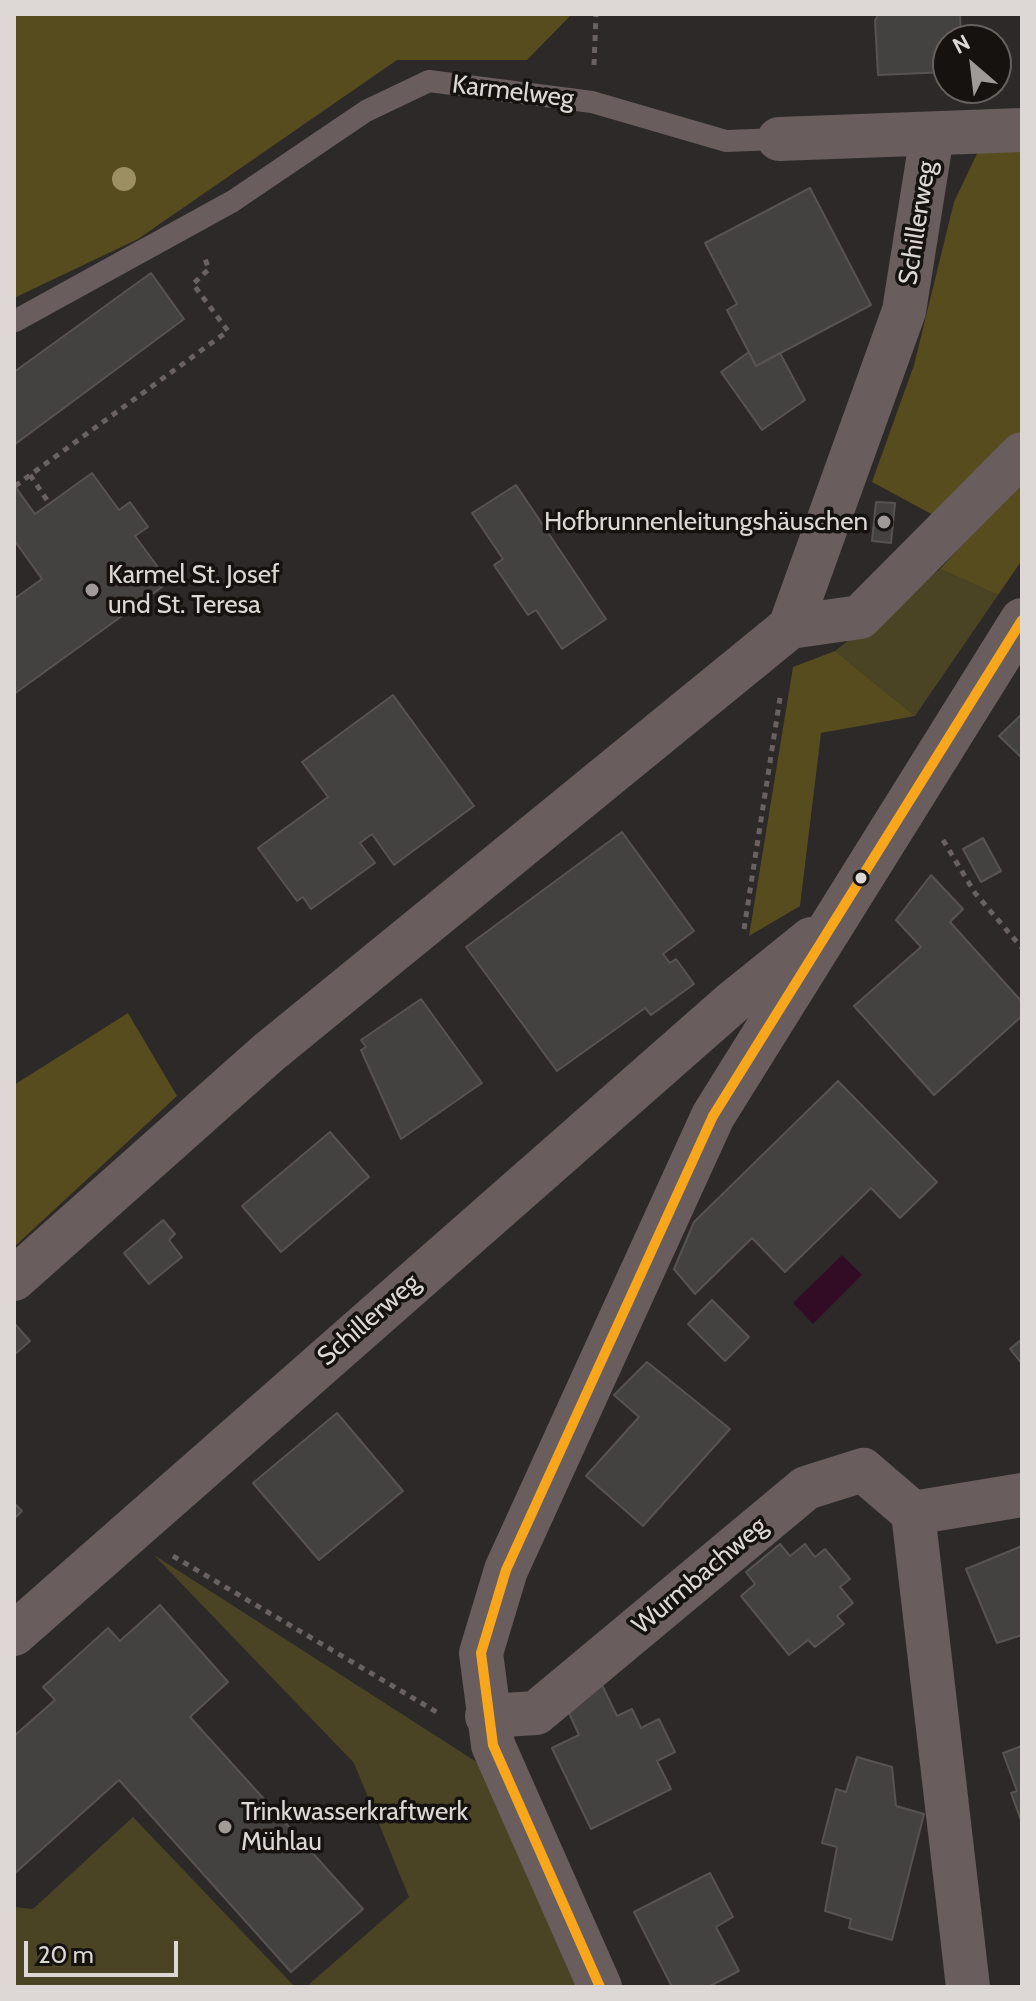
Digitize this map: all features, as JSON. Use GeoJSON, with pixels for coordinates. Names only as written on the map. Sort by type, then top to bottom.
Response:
{"type":"FeatureCollection","features":[{"type":"Feature","properties":{"kind":"street","name":"Karmelweg"},"geometry":{"type":"LineString","coordinates":[[779,139],[1022,130]]}},
{"type":"Feature","properties":{"kind":"street","name":"Schillerweg"},"geometry":{"type":"LineString","coordinates":[[790,627],[904,311],[932,135]]}},
{"type":"Feature","properties":{"kind":"street"},"geometry":{"type":"LineString","coordinates":[[14,1279],[268,1053],[790,627],[860,617],[1022,454]]}},
{"type":"Feature","properties":{"kind":"street"},"geometry":{"type":"LineString","coordinates":[[600,1987],[490,1730],[481,1653],[506,1570],[713,1116],[1022,620]]}},
{"type":"Feature","properties":{"kind":"street","name":"Schillerweg"},"geometry":{"type":"LineString","coordinates":[[14,1634],[733,1002],[838,918]]}},
{"type":"Feature","properties":{"kind":"street","name":"Wurmbachweg"},"geometry":{"type":"LineString","coordinates":[[490,1730],[536,1713],[806,1488],[863,1470],[913,1513]]}},
{"type":"Feature","properties":{"kind":"street"},"geometry":{"type":"LineString","coordinates":[[968,1987],[913,1513],[1022,1495]]}},
{"type":"Feature","properties":{"kind":"lane","name":"Karmelweg"},"geometry":{"type":"LineString","coordinates":[[15,321],[233,201],[366,111],[429,81],[592,102],[726,141],[779,139]]}},
{"type":"Feature","properties":{"kind":"path"},"geometry":{"type":"LineString","coordinates":[[592,102],[596,14]]}},
{"type":"Feature","properties":{"kind":"path"},"geometry":{"type":"LineString","coordinates":[[15,486],[228,331],[207,302]]}},
{"type":"Feature","properties":{"kind":"path"},"geometry":{"type":"LineString","coordinates":[[30,475],[49,503]]}},
{"type":"Feature","properties":{"kind":"path"},"geometry":{"type":"LineString","coordinates":[[733,1002],[790,627]]}},
{"type":"Feature","properties":{"kind":"path"},"geometry":{"type":"LineString","coordinates":[[915,794],[975,893],[1022,948]]}},
{"type":"Feature","properties":{"kind":"path"},"geometry":{"type":"LineString","coordinates":[[130,1531],[490,1730]]}},
{"type":"Feature","properties":{"kind":"shaded area"},"geometry":{"type":"Polygon","coordinates":[[[14,14],[572,14],[527,60],[397,60],[138,239],[14,298],[14,14]]]}},
{"type":"Feature","properties":{"kind":"shaded area"},"geometry":{"type":"Polygon","coordinates":[[[1022,139],[1022,434],[937,517],[872,482],[914,365],[954,202],[983,141],[1022,139]]]}},
{"type":"Feature","properties":{"kind":"shaded area"},"geometry":{"type":"Polygon","coordinates":[[[1022,479],[1022,560],[998,595],[940,569],[1022,479]]]}},
{"type":"Feature","properties":{"kind":"shaded area"},"geometry":{"type":"Polygon","coordinates":[[[940,569],[998,595],[915,716],[835,651],[940,569]]]}},
{"type":"Feature","properties":{"kind":"shaded area"},"geometry":{"type":"Polygon","coordinates":[[[835,651],[915,716],[821,733],[800,906],[749,936],[793,667],[835,651]]]}},
{"type":"Feature","properties":{"kind":"shaded area"},"geometry":{"type":"Polygon","coordinates":[[[128,1013],[177,1096],[14,1247],[14,1085],[128,1013]]]}},
{"type":"Feature","properties":{"kind":"shaded area"},"geometry":{"type":"Polygon","coordinates":[[[842,1255],[862,1275],[813,1324],[793,1303],[842,1255]]]}},
{"type":"Feature","properties":{"kind":"shaded area"},"geometry":{"type":"Polygon","coordinates":[[[154,1555],[486,1768],[581,1987],[306,1987],[409,1897],[354,1763],[154,1555]]]}},
{"type":"Feature","properties":{"kind":"shaded area"},"geometry":{"type":"Polygon","coordinates":[[[133,1817],[295,1987],[14,1987],[14,1907],[33,1909],[133,1817]]]}},
{"type":"Feature","properties":{"kind":"building"},"geometry":{"type":"Polygon","coordinates":[[[879,14],[960,14],[960,24],[932,24],[932,73],[878,75],[875,20],[879,14]]]}},
{"type":"Feature","properties":{"kind":"building"},"geometry":{"type":"Polygon","coordinates":[[[810,188],[871,305],[756,366],[727,310],[737,304],[705,243],[810,188]]]}},
{"type":"Feature","properties":{"kind":"building"},"geometry":{"type":"Polygon","coordinates":[[[151,273],[184,319],[14,445],[14,372],[151,273]]]}},
{"type":"Feature","properties":{"kind":"building"},"geometry":{"type":"Polygon","coordinates":[[[749,352],[756,366],[780,353],[805,400],[762,430],[721,372],[749,352]]]}},
{"type":"Feature","properties":{"kind":"building","name":"Karmel St. Josef und St. Teresa"},"geometry":{"type":"Polygon","coordinates":[[[92,473],[119,510],[130,502],[148,527],[135,536],[169,582],[14,694],[14,599],[42,579],[14,540],[14,485],[35,514],[92,473]]]}},
{"type":"Feature","properties":{"kind":"building"},"geometry":{"type":"Polygon","coordinates":[[[516,485],[606,619],[562,649],[536,610],[528,615],[494,565],[503,559],[472,513],[516,485]]]}},
{"type":"Feature","properties":{"kind":"building","name":"Hofbrunnenleitungshäuschen"},"geometry":{"type":"Polygon","coordinates":[[[876,502],[895,503],[891,543],[872,541],[876,502]]]}},
{"type":"Feature","properties":{"kind":"building"},"geometry":{"type":"Polygon","coordinates":[[[393,695],[474,806],[394,865],[372,834],[360,843],[375,863],[311,909],[303,897],[297,901],[258,848],[328,797],[302,762],[393,695]]]}},
{"type":"Feature","properties":{"kind":"building"},"geometry":{"type":"Polygon","coordinates":[[[1022,714],[1022,758],[999,736],[1022,714]]]}},
{"type":"Feature","properties":{"kind":"building"},"geometry":{"type":"Polygon","coordinates":[[[622,832],[694,931],[663,954],[670,963],[676,959],[694,984],[651,1015],[645,1008],[557,1071],[466,947],[622,832]]]}},
{"type":"Feature","properties":{"kind":"building"},"geometry":{"type":"Polygon","coordinates":[[[983,838],[1001,871],[981,882],[963,849],[983,838]]]}},
{"type":"Feature","properties":{"kind":"building"},"geometry":{"type":"Polygon","coordinates":[[[931,875],[963,909],[950,922],[1022,1002],[1022,1016],[934,1095],[854,1006],[921,947],[896,920],[931,875]]]}},
{"type":"Feature","properties":{"kind":"building"},"geometry":{"type":"Polygon","coordinates":[[[421,999],[482,1083],[401,1139],[361,1050],[366,1047],[361,1040],[421,999]]]}},
{"type":"Feature","properties":{"kind":"building"},"geometry":{"type":"Polygon","coordinates":[[[838,1081],[937,1182],[900,1218],[871,1188],[785,1272],[752,1238],[695,1294],[674,1269],[694,1222],[838,1081]]]}},
{"type":"Feature","properties":{"kind":"building"},"geometry":{"type":"Polygon","coordinates":[[[330,1132],[369,1177],[281,1252],[242,1206],[330,1132]]]}},
{"type":"Feature","properties":{"kind":"building"},"geometry":{"type":"Polygon","coordinates":[[[163,1220],[175,1234],[169,1240],[182,1257],[149,1284],[124,1253],[163,1220]]]}},
{"type":"Feature","properties":{"kind":"building"},"geometry":{"type":"Polygon","coordinates":[[[712,1300],[749,1337],[725,1361],[688,1324],[712,1300]]]}},
{"type":"Feature","properties":{"kind":"building"},"geometry":{"type":"Polygon","coordinates":[[[14,1323],[30,1341],[14,1355],[14,1323]]]}},
{"type":"Feature","properties":{"kind":"building"},"geometry":{"type":"Polygon","coordinates":[[[1022,1339],[1022,1364],[1010,1349],[1022,1339]]]}},
{"type":"Feature","properties":{"kind":"building"},"geometry":{"type":"Polygon","coordinates":[[[647,1362],[730,1429],[643,1526],[586,1476],[639,1417],[614,1395],[647,1362]]]}},
{"type":"Feature","properties":{"kind":"building"},"geometry":{"type":"Polygon","coordinates":[[[337,1413],[403,1491],[319,1560],[253,1483],[337,1413]]]}},
{"type":"Feature","properties":{"kind":"building"},"geometry":{"type":"Polygon","coordinates":[[[14,1503],[22,1511],[14,1519],[14,1503]]]}},
{"type":"Feature","properties":{"kind":"building"},"geometry":{"type":"Polygon","coordinates":[[[780,1544],[790,1556],[805,1544],[815,1557],[825,1549],[850,1579],[840,1587],[853,1603],[837,1616],[844,1624],[815,1647],[808,1640],[789,1655],[741,1596],[755,1584],[746,1572],[780,1544]]]}},
{"type":"Feature","properties":{"kind":"building"},"geometry":{"type":"Polygon","coordinates":[[[1022,1546],[1022,1635],[997,1643],[966,1569],[1022,1546]]]}},
{"type":"Feature","properties":{"kind":"building","name":"Trinkwasserkraftwerk Mühlau"},"geometry":{"type":"Polygon","coordinates":[[[160,1605],[228,1682],[190,1717],[363,1909],[291,1972],[119,1780],[14,1874],[14,1736],[55,1700],[43,1687],[108,1628],[120,1641],[160,1605]]]}},
{"type":"Feature","properties":{"kind":"building"},"geometry":{"type":"Polygon","coordinates":[[[602,1685],[617,1716],[632,1709],[641,1728],[659,1719],[675,1752],[657,1761],[671,1789],[591,1829],[552,1748],[579,1735],[569,1713],[602,1685]]]}},
{"type":"Feature","properties":{"kind":"building"},"geometry":{"type":"Polygon","coordinates":[[[1022,1746],[1022,1823],[1011,1793],[1017,1791],[1003,1753],[1022,1746]]]}},
{"type":"Feature","properties":{"kind":"building"},"geometry":{"type":"Polygon","coordinates":[[[857,1757],[892,1767],[896,1806],[924,1814],[892,1940],[849,1928],[851,1919],[825,1911],[837,1847],[822,1843],[836,1789],[846,1792],[857,1757]]]}},
{"type":"Feature","properties":{"kind":"building"},"geometry":{"type":"Polygon","coordinates":[[[710,1873],[733,1917],[716,1927],[739,1971],[708,1987],[672,1987],[634,1912],[710,1873]]]}},
{"type":"Feature","properties":{"kind":"transit line"},"geometry":{"type":"LineString","coordinates":[[600,1987],[493,1745],[481,1653],[506,1570],[713,1116],[1022,620]]}},
{"type":"Feature","properties":{"kind":"place","name":"Hofbrunnenleitungshäuschen"},"geometry":{"type":"Point","coordinates":[884,522]}},
{"type":"Feature","properties":{"kind":"place","name":"Karmel St. Josef und St. Teresa"},"geometry":{"type":"Point","coordinates":[92,590]}},
{"type":"Feature","properties":{"kind":"place","name":"Trinkwasserkraftwerk Mühlau"},"geometry":{"type":"Point","coordinates":[225,1827]}}]}
